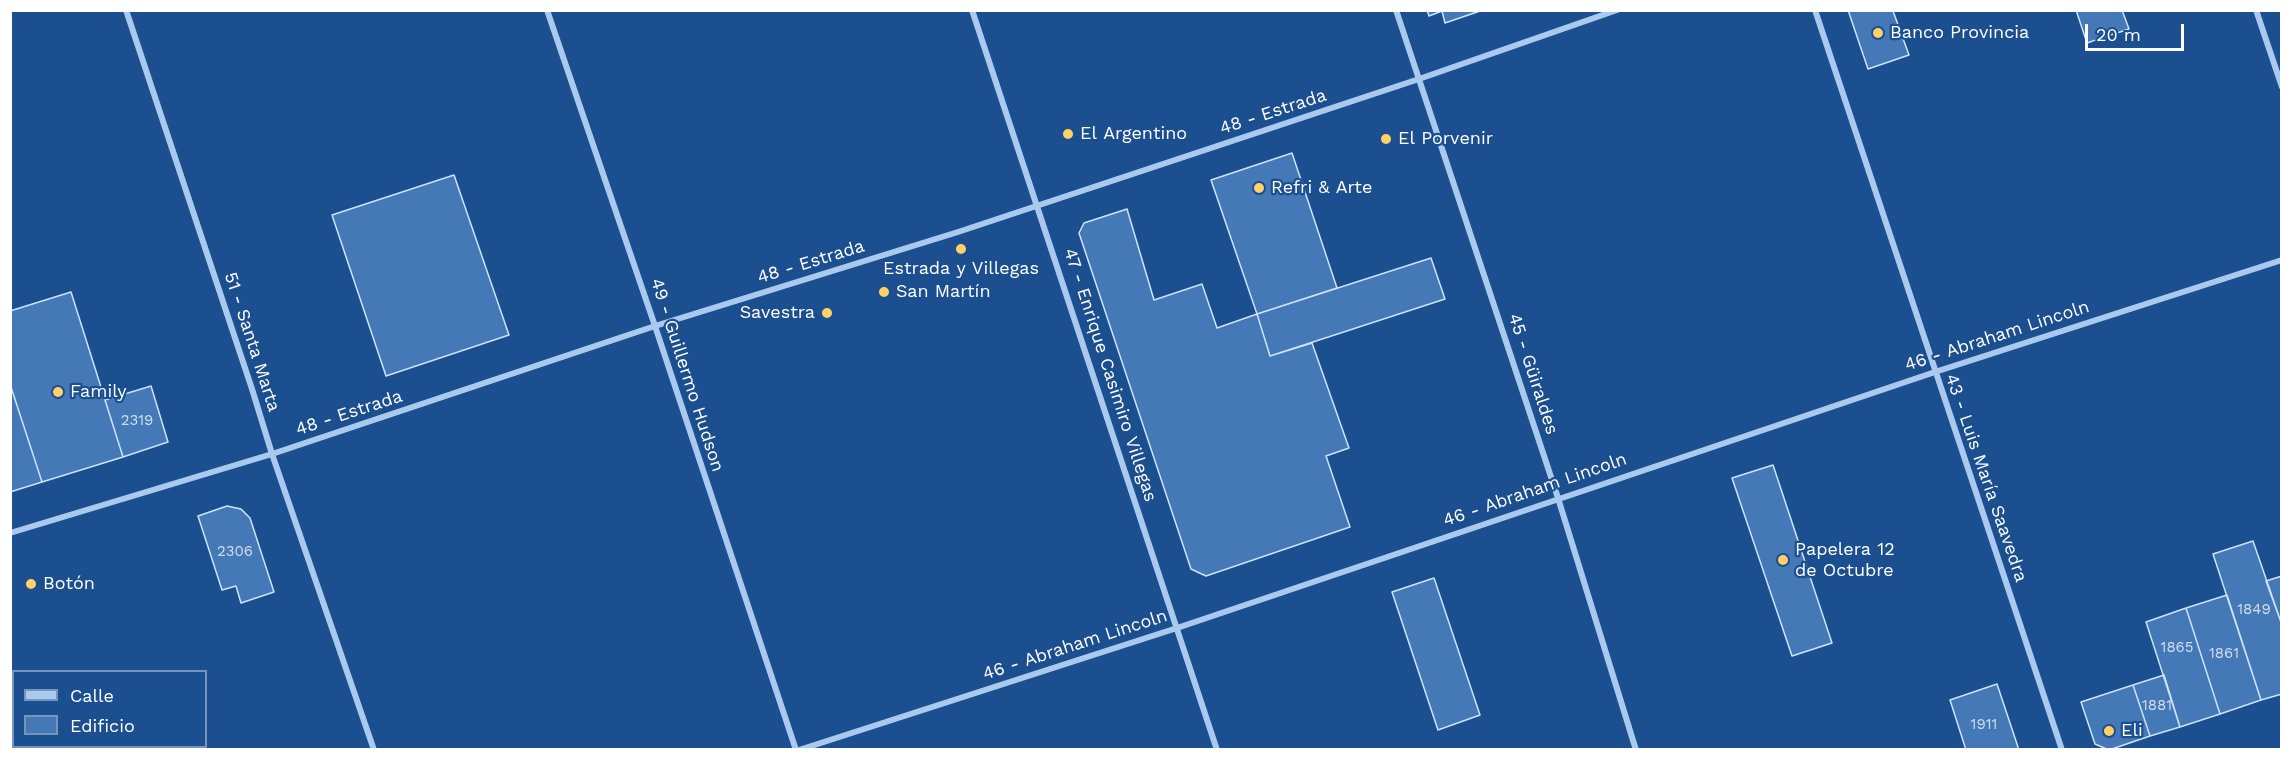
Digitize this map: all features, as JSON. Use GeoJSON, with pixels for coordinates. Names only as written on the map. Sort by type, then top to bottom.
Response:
{"type":"FeatureCollection","features":[{"type":"Feature","properties":{"kind":"street","name":"51 - Santa Marta"},"geometry":{"type":"LineString","coordinates":[[126,10],[272,454],[374,750]]}},
{"type":"Feature","properties":{"kind":"street","name":"49 - Guillermo Hudson"},"geometry":{"type":"LineString","coordinates":[[547,10],[797,750]]}},
{"type":"Feature","properties":{"kind":"street","name":"47 - Enrique Casimiro Villegas"},"geometry":{"type":"LineString","coordinates":[[972,10],[1217,750]]}},
{"type":"Feature","properties":{"kind":"street","name":"45 - Güiraldes"},"geometry":{"type":"LineString","coordinates":[[1396,10],[1558,498],[1636,750]]}},
{"type":"Feature","properties":{"kind":"street","name":"48 - Estrada"},"geometry":{"type":"LineString","coordinates":[[10,533],[272,454],[655,326],[958,232],[1419,80],[1617,10]]}},
{"type":"Feature","properties":{"kind":"street","name":"43 - Luis María Saavedra"},"geometry":{"type":"LineString","coordinates":[[1815,10],[2062,750]]}},
{"type":"Feature","properties":{"kind":"street"},"geometry":{"type":"LineString","coordinates":[[2256,10],[2282,87]]}},
{"type":"Feature","properties":{"kind":"street","name":"46 - Abraham Lincoln"},"geometry":{"type":"LineString","coordinates":[[797,750],[1177,627],[1935,372],[2282,260]]}},
{"type":"Feature","properties":{"kind":"building"},"geometry":{"type":"Polygon","coordinates":[[[1427,10],[1483,10],[1445,23],[1442,11],[1429,16],[1427,10]]]}},
{"type":"Feature","properties":{"kind":"building","name":"Banco Provincia"},"geometry":{"type":"Polygon","coordinates":[[[1848,10],[1896,10],[1893,11],[1909,55],[1868,69],[1848,10]]]}},
{"type":"Feature","properties":{"kind":"building"},"geometry":{"type":"Polygon","coordinates":[[[2076,10],[2122,10],[2129,29],[2087,43],[2076,10]]]}},
{"type":"Feature","properties":{"kind":"building"},"geometry":{"type":"Polygon","coordinates":[[[1292,153],[1337,288],[1257,314],[1211,180],[1292,153]]]}},
{"type":"Feature","properties":{"kind":"building"},"geometry":{"type":"Polygon","coordinates":[[[454,175],[509,335],[386,376],[332,215],[454,175]]]}},
{"type":"Feature","properties":{"kind":"building"},"geometry":{"type":"Polygon","coordinates":[[[1127,209],[1154,300],[1202,284],[1217,328],[1257,314],[1270,356],[1312,343],[1349,448],[1326,456],[1350,527],[1206,576],[1191,569],[1079,233],[1084,223],[1127,209]]]}},
{"type":"Feature","properties":{"kind":"building"},"geometry":{"type":"Polygon","coordinates":[[[1431,258],[1445,299],[1270,356],[1257,314],[1431,258]]]}},
{"type":"Feature","properties":{"kind":"building","name":"Family"},"geometry":{"type":"Polygon","coordinates":[[[71,292],[123,457],[42,482],[10,384],[10,311],[71,292]]]}},
{"type":"Feature","properties":{"kind":"building"},"geometry":{"type":"Polygon","coordinates":[[[10,384],[42,482],[10,492],[10,384]]]}},
{"type":"Feature","properties":{"kind":"building"},"geometry":{"type":"Polygon","coordinates":[[[151,386],[168,442],[123,457],[105,400],[151,386]]]}},
{"type":"Feature","properties":{"kind":"building","name":"Papelera 12 de Octubre"},"geometry":{"type":"Polygon","coordinates":[[[1773,465],[1832,643],[1792,656],[1732,478],[1773,465]]]}},
{"type":"Feature","properties":{"kind":"building"},"geometry":{"type":"Polygon","coordinates":[[[227,506],[241,509],[250,518],[274,592],[241,603],[236,586],[222,590],[198,516],[227,506]]]}},
{"type":"Feature","properties":{"kind":"building"},"geometry":{"type":"Polygon","coordinates":[[[2253,541],[2282,625],[2282,694],[2261,700],[2213,554],[2253,541]]]}},
{"type":"Feature","properties":{"kind":"building"},"geometry":{"type":"Polygon","coordinates":[[[2282,576],[2282,625],[2266,581],[2282,576]]]}},
{"type":"Feature","properties":{"kind":"building"},"geometry":{"type":"Polygon","coordinates":[[[1434,578],[1480,715],[1438,730],[1392,592],[1434,578]]]}},
{"type":"Feature","properties":{"kind":"building"},"geometry":{"type":"Polygon","coordinates":[[[2227,595],[2261,700],[2220,714],[2186,608],[2227,595]]]}},
{"type":"Feature","properties":{"kind":"building"},"geometry":{"type":"Polygon","coordinates":[[[2186,608],[2220,714],[2180,727],[2146,622],[2186,608]]]}},
{"type":"Feature","properties":{"kind":"building"},"geometry":{"type":"Polygon","coordinates":[[[2164,675],[2180,727],[2150,736],[2133,685],[2164,675]]]}},
{"type":"Feature","properties":{"kind":"building"},"geometry":{"type":"Polygon","coordinates":[[[1997,684],[2019,750],[1966,750],[1950,700],[1997,684]]]}},
{"type":"Feature","properties":{"kind":"building"},"geometry":{"type":"Polygon","coordinates":[[[2133,685],[2150,736],[2109,750],[2095,744],[2081,702],[2133,685]]]}},
{"type":"Feature","properties":{"kind":"place","name":"Banco Provincia"},"geometry":{"type":"Point","coordinates":[1878,33]}},
{"type":"Feature","properties":{"kind":"place","name":"El Argentino"},"geometry":{"type":"Point","coordinates":[1068,134]}},
{"type":"Feature","properties":{"kind":"place","name":"El Porvenir"},"geometry":{"type":"Point","coordinates":[1386,139]}},
{"type":"Feature","properties":{"kind":"place","name":"Refri & Arte"},"geometry":{"type":"Point","coordinates":[1259,188]}},
{"type":"Feature","properties":{"kind":"place","name":"Estrada y Villegas"},"geometry":{"type":"Point","coordinates":[961,249]}},
{"type":"Feature","properties":{"kind":"place","name":"San Martín"},"geometry":{"type":"Point","coordinates":[884,292]}},
{"type":"Feature","properties":{"kind":"place","name":"Savestra"},"geometry":{"type":"Point","coordinates":[827,313]}},
{"type":"Feature","properties":{"kind":"place","name":"Family"},"geometry":{"type":"Point","coordinates":[58,392]}},
{"type":"Feature","properties":{"kind":"place","name":"Papelera 12 de Octubre"},"geometry":{"type":"Point","coordinates":[1783,560]}},
{"type":"Feature","properties":{"kind":"place","name":"Botón"},"geometry":{"type":"Point","coordinates":[31,584]}},
{"type":"Feature","properties":{"kind":"place","name":"Eli"},"geometry":{"type":"Point","coordinates":[2109,731]}}]}
